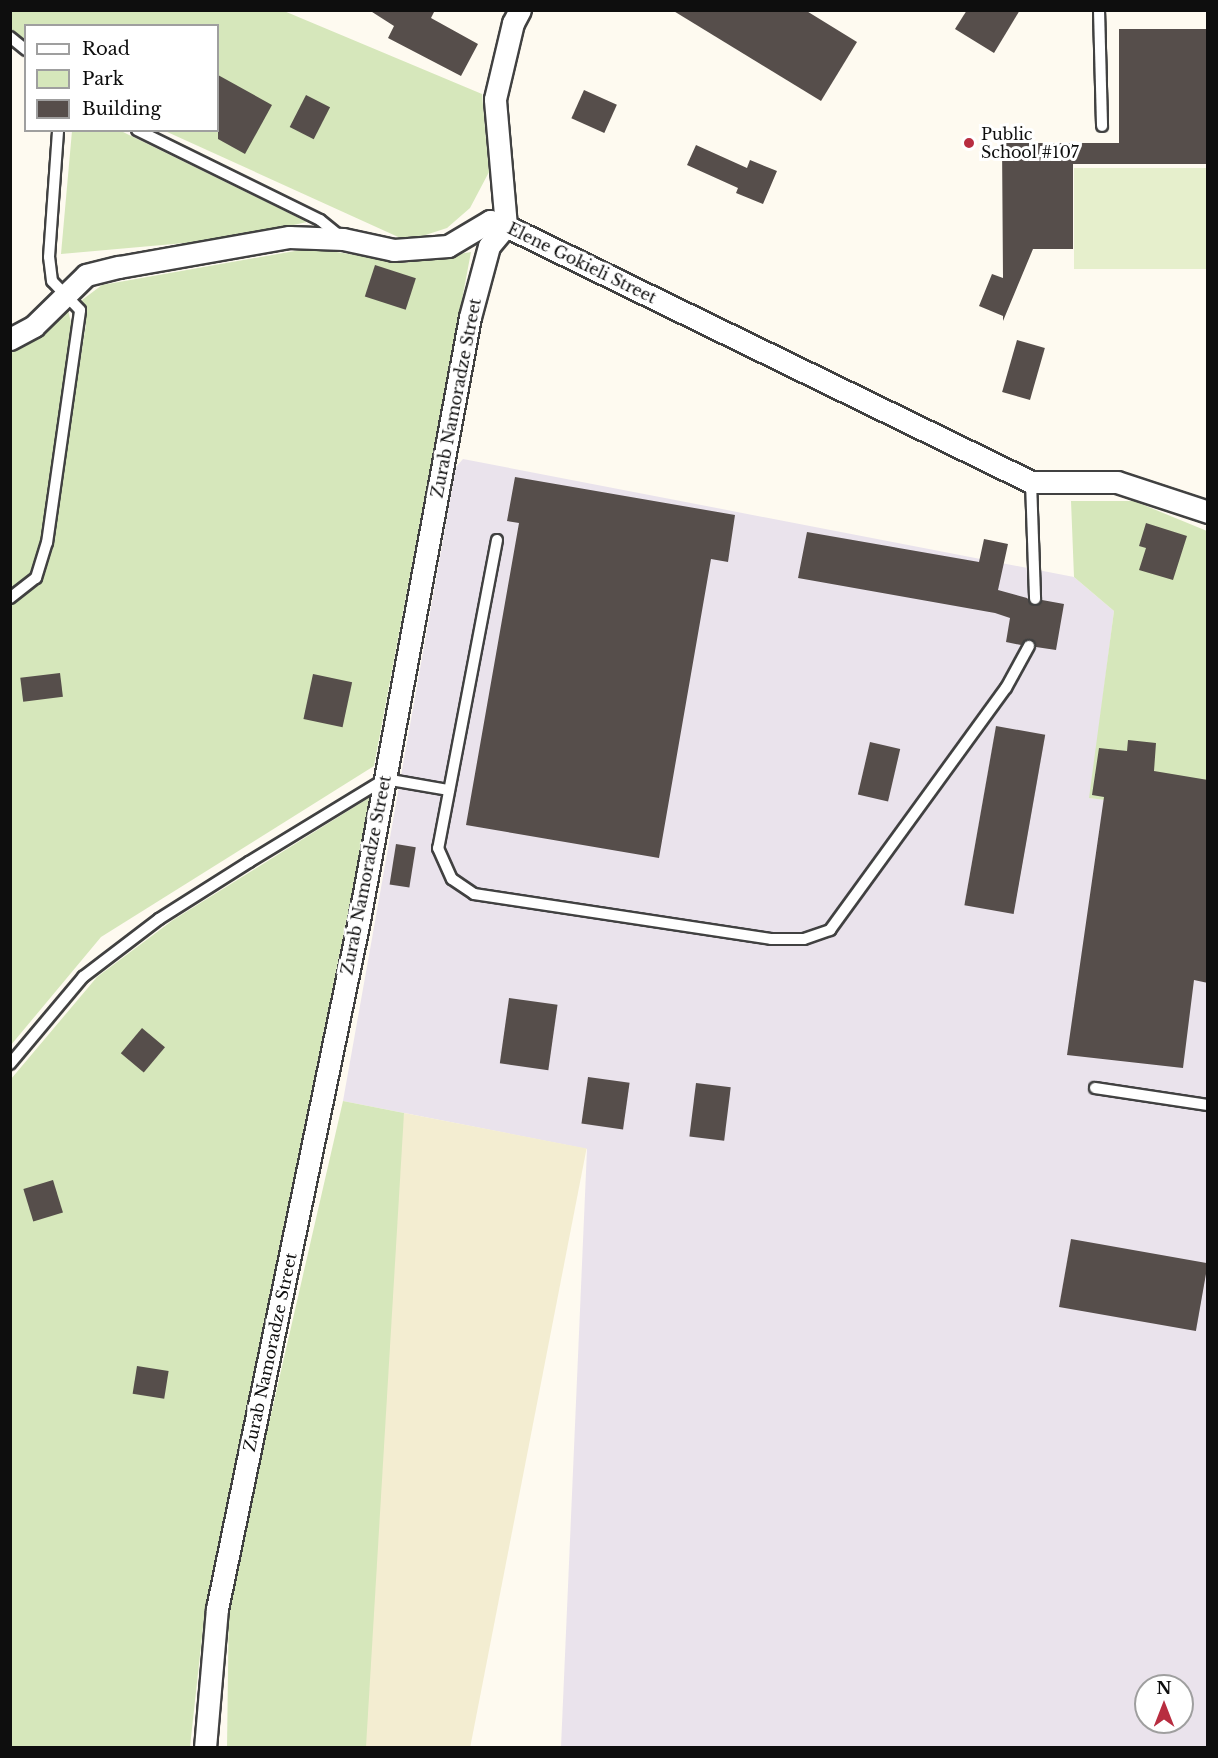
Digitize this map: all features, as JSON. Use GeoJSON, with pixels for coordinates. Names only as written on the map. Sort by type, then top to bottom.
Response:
{"type":"FeatureCollection","features":[{"type":"Feature","properties":{"kind":"street"},"geometry":{"type":"LineString","coordinates":[[506,226],[495,99],[513,23],[520,10]]}},
{"type":"Feature","properties":{"kind":"street","name":"Elene Gokieli Street"},"geometry":{"type":"LineString","coordinates":[[10,339],[34,326],[86,275],[289,237],[343,238],[394,250],[448,246],[490,221],[506,226],[1031,482],[1116,482],[1208,512]]}},
{"type":"Feature","properties":{"kind":"street","name":"Zurab Namoradze Street"},"geometry":{"type":"LineString","coordinates":[[205,1748],[217,1609],[385,779],[470,317],[489,246],[506,226]]}},
{"type":"Feature","properties":{"kind":"lane"},"geometry":{"type":"LineString","coordinates":[[1100,10],[1102,126]]}},
{"type":"Feature","properties":{"kind":"lane"},"geometry":{"type":"LineString","coordinates":[[10,37],[24,48]]}},
{"type":"Feature","properties":{"kind":"lane"},"geometry":{"type":"LineString","coordinates":[[10,598],[36,578],[46,543],[80,310],[64,296],[52,280],[49,258],[58,132]]}},
{"type":"Feature","properties":{"kind":"lane"},"geometry":{"type":"LineString","coordinates":[[141,132],[320,220],[343,238]]}},
{"type":"Feature","properties":{"kind":"lane"},"geometry":{"type":"LineString","coordinates":[[1031,482],[1035,599]]}},
{"type":"Feature","properties":{"kind":"lane"},"geometry":{"type":"LineString","coordinates":[[497,540],[438,848],[452,879],[474,894],[771,939],[804,939],[830,930],[1006,688],[1029,646]]}},
{"type":"Feature","properties":{"kind":"lane"},"geometry":{"type":"LineString","coordinates":[[10,1064],[83,977],[159,919],[385,779],[449,790]]}},
{"type":"Feature","properties":{"kind":"lane"},"geometry":{"type":"LineString","coordinates":[[1095,1088],[1208,1105]]}},
{"type":"Feature","properties":{"kind":"shaded area"},"geometry":{"type":"Polygon","coordinates":[[[463,459],[1074,577],[1114,611],[1090,798],[1207,813],[1207,1747],[561,1747],[587,1149],[343,1101],[456,467],[463,459]]]}},
{"type":"Feature","properties":{"kind":"shaded area"},"geometry":{"type":"Polygon","coordinates":[[[404,1113],[587,1148],[470,1748],[343,1748],[283,1736],[404,1113]]]}},
{"type":"Feature","properties":{"kind":"green space"},"geometry":{"type":"Polygon","coordinates":[[[10,11],[284,11],[482,94],[489,172],[470,208],[447,228],[407,241],[167,132],[219,132],[219,24],[24,24],[24,40],[11,29],[10,11]]]}},
{"type":"Feature","properties":{"kind":"green space"},"geometry":{"type":"Polygon","coordinates":[[[72,132],[123,132],[307,222],[230,239],[61,254],[72,132]]]}},
{"type":"Feature","properties":{"kind":"green space"},"geometry":{"type":"Polygon","coordinates":[[[1074,168],[1207,168],[1207,269],[1074,269],[1074,168]]]}},
{"type":"Feature","properties":{"kind":"green space"},"geometry":{"type":"Polygon","coordinates":[[[312,248],[404,263],[471,252],[374,766],[101,937],[11,1045],[11,348],[68,309],[72,328],[44,520],[54,523],[86,324],[82,300],[102,285],[312,248]]]}},
{"type":"Feature","properties":{"kind":"green space"},"geometry":{"type":"Polygon","coordinates":[[[1071,501],[1134,501],[1207,531],[1207,813],[1089,798],[1114,611],[1074,577],[1071,501]]]}},
{"type":"Feature","properties":{"kind":"green space"},"geometry":{"type":"Polygon","coordinates":[[[372,796],[205,1609],[190,1747],[11,1748],[11,1079],[97,977],[173,920],[372,796]]]}},
{"type":"Feature","properties":{"kind":"green space"},"geometry":{"type":"Polygon","coordinates":[[[343,1101],[404,1113],[366,1747],[227,1748],[229,1597],[343,1101]]]}},
{"type":"Feature","properties":{"kind":"building"},"geometry":{"type":"Polygon","coordinates":[[[369,10],[435,10],[431,18],[478,44],[461,76],[388,38],[394,26],[369,10]]]}},
{"type":"Feature","properties":{"kind":"building"},"geometry":{"type":"Polygon","coordinates":[[[672,10],[805,10],[857,42],[821,101],[672,10]]]}},
{"type":"Feature","properties":{"kind":"building"},"geometry":{"type":"Polygon","coordinates":[[[967,10],[1020,10],[994,53],[955,29],[967,10]]]}},
{"type":"Feature","properties":{"kind":"building"},"geometry":{"type":"Polygon","coordinates":[[[1119,29],[1208,29],[1208,164],[1073,164],[1073,249],[1033,249],[1003,321],[1003,316],[979,306],[992,274],[1003,278],[1002,143],[1119,143],[1119,29]]]}},
{"type":"Feature","properties":{"kind":"building"},"geometry":{"type":"Polygon","coordinates":[[[219,76],[272,105],[245,154],[218,139],[219,76]]]}},
{"type":"Feature","properties":{"kind":"building"},"geometry":{"type":"Polygon","coordinates":[[[584,90],[617,105],[604,133],[571,118],[584,90]]]}},
{"type":"Feature","properties":{"kind":"building"},"geometry":{"type":"Polygon","coordinates":[[[306,95],[330,107],[314,139],[290,127],[306,95]]]}},
{"type":"Feature","properties":{"kind":"building"},"geometry":{"type":"Polygon","coordinates":[[[696,145],[747,168],[750,160],[777,171],[763,204],[736,193],[738,188],[687,165],[696,145]]]}},
{"type":"Feature","properties":{"kind":"building"},"geometry":{"type":"Polygon","coordinates":[[[375,265],[416,278],[406,310],[365,296],[375,265]]]}},
{"type":"Feature","properties":{"kind":"building"},"geometry":{"type":"Polygon","coordinates":[[[1017,340],[1045,348],[1030,400],[1002,392],[1017,340]]]}},
{"type":"Feature","properties":{"kind":"building"},"geometry":{"type":"Polygon","coordinates":[[[515,477],[735,515],[728,562],[711,559],[659,858],[466,825],[519,523],[507,521],[515,477]]]}},
{"type":"Feature","properties":{"kind":"building"},"geometry":{"type":"Polygon","coordinates":[[[1146,523],[1187,536],[1173,580],[1139,570],[1146,548],[1139,546],[1146,523]]]}},
{"type":"Feature","properties":{"kind":"building"},"geometry":{"type":"Polygon","coordinates":[[[807,532],[979,562],[984,539],[1008,544],[998,590],[1027,598],[1035,606],[1042,600],[1064,604],[1056,650],[1036,647],[1029,639],[1021,645],[1006,642],[1010,618],[995,613],[798,578],[807,532]]]}},
{"type":"Feature","properties":{"kind":"building"},"geometry":{"type":"Polygon","coordinates":[[[60,673],[63,697],[23,702],[20,678],[60,673]]]}},
{"type":"Feature","properties":{"kind":"building"},"geometry":{"type":"Polygon","coordinates":[[[313,674],[352,682],[343,727],[303,719],[313,674]]]}},
{"type":"Feature","properties":{"kind":"building"},"geometry":{"type":"Polygon","coordinates":[[[996,726],[1045,735],[1014,914],[964,905],[996,726]]]}},
{"type":"Feature","properties":{"kind":"building"},"geometry":{"type":"Polygon","coordinates":[[[1128,740],[1156,743],[1154,771],[1208,780],[1208,983],[1194,980],[1183,1068],[1067,1055],[1104,797],[1092,795],[1099,748],[1127,751],[1128,740]]]}},
{"type":"Feature","properties":{"kind":"building"},"geometry":{"type":"Polygon","coordinates":[[[870,742],[900,749],[888,802],[858,795],[870,742]]]}},
{"type":"Feature","properties":{"kind":"building"},"geometry":{"type":"Polygon","coordinates":[[[396,844],[416,847],[409,888],[390,884],[396,844]]]}},
{"type":"Feature","properties":{"kind":"building"},"geometry":{"type":"Polygon","coordinates":[[[509,998],[558,1005],[548,1070],[500,1063],[509,998]]]}},
{"type":"Feature","properties":{"kind":"building"},"geometry":{"type":"Polygon","coordinates":[[[142,1028],[165,1047],[144,1073],[121,1053],[142,1028]]]}},
{"type":"Feature","properties":{"kind":"building"},"geometry":{"type":"Polygon","coordinates":[[[588,1077],[630,1083],[623,1129],[581,1124],[588,1077]]]}},
{"type":"Feature","properties":{"kind":"building"},"geometry":{"type":"Polygon","coordinates":[[[696,1083],[731,1087],[724,1141],[689,1137],[696,1083]]]}},
{"type":"Feature","properties":{"kind":"building"},"geometry":{"type":"Polygon","coordinates":[[[53,1180],[63,1213],[33,1222],[23,1189],[53,1180]]]}},
{"type":"Feature","properties":{"kind":"building"},"geometry":{"type":"Polygon","coordinates":[[[1071,1239],[1208,1263],[1196,1331],[1059,1307],[1071,1239]]]}},
{"type":"Feature","properties":{"kind":"building"},"geometry":{"type":"Polygon","coordinates":[[[137,1366],[169,1371],[164,1399],[133,1394],[137,1366]]]}},
{"type":"Feature","properties":{"kind":"place","name":"Public School #107"},"geometry":{"type":"Point","coordinates":[969,143]}}]}
